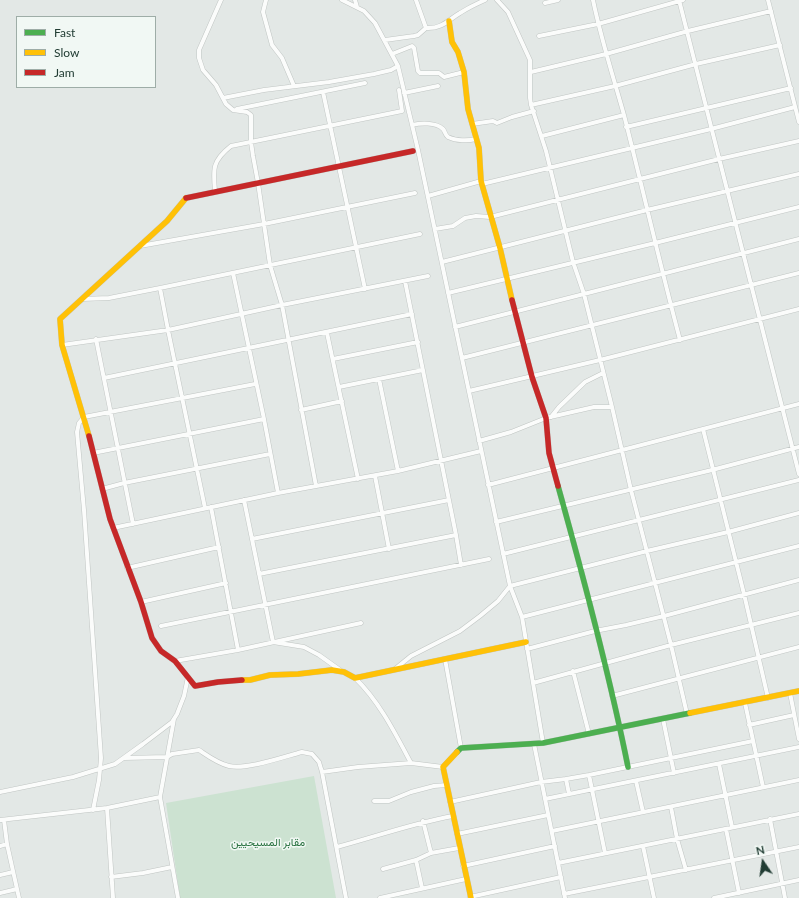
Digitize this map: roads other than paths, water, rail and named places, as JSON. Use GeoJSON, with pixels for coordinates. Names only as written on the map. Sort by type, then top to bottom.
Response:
{"type":"FeatureCollection","features":[{"type":"Feature","properties":{"kind":"street"},"geometry":{"type":"LineString","coordinates":[[221,0],[198,54],[203,70],[216,85],[226,104],[233,110],[250,112],[251,115],[251,142],[270,265],[282,305],[316,486]]}},
{"type":"Feature","properties":{"kind":"street"},"geometry":{"type":"LineString","coordinates":[[266,0],[263,12],[272,45],[282,58],[294,86]]}},
{"type":"Feature","properties":{"kind":"street"},"geometry":{"type":"LineString","coordinates":[[342,0],[364,11],[372,20],[385,40],[398,66],[428,196],[510,586],[522,617],[543,743]]}},
{"type":"Feature","properties":{"kind":"street"},"geometry":{"type":"LineString","coordinates":[[356,0],[357,7]]}},
{"type":"Feature","properties":{"kind":"street"},"geometry":{"type":"LineString","coordinates":[[416,0],[426,28]]}},
{"type":"Feature","properties":{"kind":"street"},"geometry":{"type":"LineString","coordinates":[[385,40],[418,35],[426,28],[433,28],[449,22],[463,11],[485,0]]}},
{"type":"Feature","properties":{"kind":"street"},"geometry":{"type":"LineString","coordinates":[[497,0],[508,12],[525,46],[530,60],[531,105],[542,136],[573,262],[584,294],[621,450],[664,616],[687,714]]}},
{"type":"Feature","properties":{"kind":"street"},"geometry":{"type":"LineString","coordinates":[[546,3],[558,0]]}},
{"type":"Feature","properties":{"kind":"street"},"geometry":{"type":"LineString","coordinates":[[593,0],[606,54],[624,116],[662,274],[680,340]]}},
{"type":"Feature","properties":{"kind":"street"},"geometry":{"type":"LineString","coordinates":[[539,36],[598,24],[681,0],[711,129],[752,284],[799,474]]}},
{"type":"Feature","properties":{"kind":"street"},"geometry":{"type":"LineString","coordinates":[[768,0],[799,122]]}},
{"type":"Feature","properties":{"kind":"street"},"geometry":{"type":"LineString","coordinates":[[531,72],[606,54],[688,30],[771,11]]}},
{"type":"Feature","properties":{"kind":"street"},"geometry":{"type":"LineString","coordinates":[[449,22],[453,44],[458,52],[464,72],[468,109],[480,155],[482,183],[490,217],[500,248],[514,312],[532,377],[548,417],[547,440],[581,568],[628,767]]}},
{"type":"Feature","properties":{"kind":"street"},"geometry":{"type":"LineString","coordinates":[[531,105],[615,86],[696,64],[780,45]]}},
{"type":"Feature","properties":{"kind":"street"},"geometry":{"type":"LineString","coordinates":[[392,54],[412,46],[414,48],[418,71],[420,73],[439,73],[444,76],[464,72]]}},
{"type":"Feature","properties":{"kind":"street"},"geometry":{"type":"LineString","coordinates":[[223,98],[374,74],[391,70],[398,66]]}},
{"type":"Feature","properties":{"kind":"street"},"geometry":{"type":"LineString","coordinates":[[233,110],[365,83]]}},
{"type":"Feature","properties":{"kind":"street"},"geometry":{"type":"LineString","coordinates":[[404,93],[438,86]]}},
{"type":"Feature","properties":{"kind":"street"},"geometry":{"type":"LineString","coordinates":[[626,127],[791,88]]}},
{"type":"Feature","properties":{"kind":"street"},"geometry":{"type":"LineString","coordinates":[[215,191],[214,172],[217,160],[231,146],[330,124],[402,111],[399,90]]}},
{"type":"Feature","properties":{"kind":"street"},"geometry":{"type":"LineString","coordinates":[[323,92],[365,289]]}},
{"type":"Feature","properties":{"kind":"street"},"geometry":{"type":"LineString","coordinates":[[428,196],[711,129],[795,107]]}},
{"type":"Feature","properties":{"kind":"street"},"geometry":{"type":"LineString","coordinates":[[472,124],[492,121],[497,122],[534,111]]}},
{"type":"Feature","properties":{"kind":"street"},"geometry":{"type":"LineString","coordinates":[[542,136],[624,116]]}},
{"type":"Feature","properties":{"kind":"street"},"geometry":{"type":"LineString","coordinates":[[412,125],[419,123],[431,124],[441,127],[447,136],[458,140],[471,141],[476,139]]}},
{"type":"Feature","properties":{"kind":"street"},"geometry":{"type":"LineString","coordinates":[[435,229],[453,226],[465,218],[476,216],[490,217],[639,178],[799,141]]}},
{"type":"Feature","properties":{"kind":"street"},"geometry":{"type":"LineString","coordinates":[[344,672],[332,670],[298,674],[270,675],[250,680],[218,682],[195,686],[175,661],[161,651],[152,638],[141,602],[110,520],[84,417],[62,345],[60,321],[81,299],[111,274],[167,221],[186,198],[413,151]]}},
{"type":"Feature","properties":{"kind":"street"},"geometry":{"type":"LineString","coordinates":[[442,262],[727,190],[799,174]]}},
{"type":"Feature","properties":{"kind":"street"},"geometry":{"type":"LineString","coordinates":[[138,247],[264,224],[414,193]]}},
{"type":"Feature","properties":{"kind":"street"},"geometry":{"type":"LineString","coordinates":[[448,293],[799,207]]}},
{"type":"Feature","properties":{"kind":"street"},"geometry":{"type":"LineString","coordinates":[[81,299],[109,298],[420,234]]}},
{"type":"Feature","properties":{"kind":"street"},"geometry":{"type":"LineString","coordinates":[[455,327],[799,239]]}},
{"type":"Feature","properties":{"kind":"street"},"geometry":{"type":"LineString","coordinates":[[233,273],[278,493]]}},
{"type":"Feature","properties":{"kind":"street"},"geometry":{"type":"LineString","coordinates":[[462,358],[799,273]]}},
{"type":"Feature","properties":{"kind":"street"},"geometry":{"type":"LineString","coordinates":[[62,345],[135,336],[168,330],[282,305],[428,276]]}},
{"type":"Feature","properties":{"kind":"street"},"geometry":{"type":"LineString","coordinates":[[405,281],[461,565]]}},
{"type":"Feature","properties":{"kind":"street"},"geometry":{"type":"LineString","coordinates":[[160,288],[205,508]]}},
{"type":"Feature","properties":{"kind":"street"},"geometry":{"type":"LineString","coordinates":[[469,391],[532,377],[799,309]]}},
{"type":"Feature","properties":{"kind":"street"},"geometry":{"type":"LineString","coordinates":[[104,378],[327,333],[412,314]]}},
{"type":"Feature","properties":{"kind":"street"},"geometry":{"type":"LineString","coordinates":[[327,333],[358,479]]}},
{"type":"Feature","properties":{"kind":"street"},"geometry":{"type":"LineString","coordinates":[[96,340],[133,524]]}},
{"type":"Feature","properties":{"kind":"street"},"geometry":{"type":"LineString","coordinates":[[333,360],[418,342]]}},
{"type":"Feature","properties":{"kind":"street"},"geometry":{"type":"LineString","coordinates":[[339,387],[423,370]]}},
{"type":"Feature","properties":{"kind":"street"},"geometry":{"type":"LineString","coordinates":[[548,417],[584,382],[603,373]]}},
{"type":"Feature","properties":{"kind":"street"},"geometry":{"type":"LineString","coordinates":[[379,379],[398,471]]}},
{"type":"Feature","properties":{"kind":"street"},"geometry":{"type":"LineString","coordinates":[[93,810],[99,780],[101,758],[77,432],[79,423],[84,417],[255,384]]}},
{"type":"Feature","properties":{"kind":"street"},"geometry":{"type":"LineString","coordinates":[[301,410],[342,401]]}},
{"type":"Feature","properties":{"kind":"street"},"geometry":{"type":"LineString","coordinates":[[488,485],[799,404]]}},
{"type":"Feature","properties":{"kind":"street"},"geometry":{"type":"LineString","coordinates":[[479,441],[511,432],[548,417],[594,407],[612,407]]}},
{"type":"Feature","properties":{"kind":"street"},"geometry":{"type":"LineString","coordinates":[[93,453],[264,419]]}},
{"type":"Feature","properties":{"kind":"street"},"geometry":{"type":"LineString","coordinates":[[702,429],[752,625],[768,698]]}},
{"type":"Feature","properties":{"kind":"street"},"geometry":{"type":"LineString","coordinates":[[496,522],[712,470],[799,447]]}},
{"type":"Feature","properties":{"kind":"street"},"geometry":{"type":"LineString","coordinates":[[113,528],[278,493],[375,476],[481,451]]}},
{"type":"Feature","properties":{"kind":"street"},"geometry":{"type":"LineString","coordinates":[[102,489],[124,483],[270,454]]}},
{"type":"Feature","properties":{"kind":"street"},"geometry":{"type":"LineString","coordinates":[[375,476],[390,549]]}},
{"type":"Feature","properties":{"kind":"street"},"geometry":{"type":"LineString","coordinates":[[503,554],[720,501],[799,480]]}},
{"type":"Feature","properties":{"kind":"street"},"geometry":{"type":"LineString","coordinates":[[244,500],[273,642]]}},
{"type":"Feature","properties":{"kind":"street"},"geometry":{"type":"LineString","coordinates":[[252,540],[449,500]]}},
{"type":"Feature","properties":{"kind":"street"},"geometry":{"type":"LineString","coordinates":[[211,507],[238,650]]}},
{"type":"Feature","properties":{"kind":"street"},"geometry":{"type":"LineString","coordinates":[[394,670],[411,656],[465,627],[498,601],[510,586],[799,513]]}},
{"type":"Feature","properties":{"kind":"street"},"geometry":{"type":"LineString","coordinates":[[259,574],[456,535]]}},
{"type":"Feature","properties":{"kind":"street"},"geometry":{"type":"LineString","coordinates":[[522,617],[799,546]]}},
{"type":"Feature","properties":{"kind":"street"},"geometry":{"type":"LineString","coordinates":[[127,568],[219,547]]}},
{"type":"Feature","properties":{"kind":"street"},"geometry":{"type":"LineString","coordinates":[[161,626],[489,559]]}},
{"type":"Feature","properties":{"kind":"street"},"geometry":{"type":"LineString","coordinates":[[527,649],[595,630],[626,625],[664,616],[799,580]]}},
{"type":"Feature","properties":{"kind":"street"},"geometry":{"type":"LineString","coordinates":[[141,602],[226,583]]}},
{"type":"Feature","properties":{"kind":"street"},"geometry":{"type":"LineString","coordinates":[[532,683],[671,645],[799,613]]}},
{"type":"Feature","properties":{"kind":"street"},"geometry":{"type":"LineString","coordinates":[[175,661],[238,650],[361,623]]}},
{"type":"Feature","properties":{"kind":"street"},"geometry":{"type":"LineString","coordinates":[[273,642],[304,647],[320,655],[333,666],[355,678],[376,703],[411,762]]}},
{"type":"Feature","properties":{"kind":"street"},"geometry":{"type":"LineString","coordinates":[[355,678],[526,642]]}},
{"type":"Feature","properties":{"kind":"street"},"geometry":{"type":"LineString","coordinates":[[612,696],[799,647]]}},
{"type":"Feature","properties":{"kind":"street"},"geometry":{"type":"LineString","coordinates":[[444,659],[461,748]]}},
{"type":"Feature","properties":{"kind":"street"},"geometry":{"type":"LineString","coordinates":[[573,672],[589,734]]}},
{"type":"Feature","properties":{"kind":"street"},"geometry":{"type":"LineString","coordinates":[[0,792],[73,777],[115,764],[172,722],[178,714],[188,677]]}},
{"type":"Feature","properties":{"kind":"street"},"geometry":{"type":"LineString","coordinates":[[443,767],[461,748],[543,743],[799,691]]}},
{"type":"Feature","properties":{"kind":"street"},"geometry":{"type":"LineString","coordinates":[[790,693],[799,739]]}},
{"type":"Feature","properties":{"kind":"street"},"geometry":{"type":"LineString","coordinates":[[745,703],[763,787]]}},
{"type":"Feature","properties":{"kind":"street"},"geometry":{"type":"LineString","coordinates":[[749,725],[794,715]]}},
{"type":"Feature","properties":{"kind":"street"},"geometry":{"type":"LineString","coordinates":[[175,718],[160,797],[178,898]]}},
{"type":"Feature","properties":{"kind":"street"},"geometry":{"type":"LineString","coordinates":[[663,719],[674,773]]}},
{"type":"Feature","properties":{"kind":"street"},"geometry":{"type":"LineString","coordinates":[[450,802],[541,782],[589,775],[753,741]]}},
{"type":"Feature","properties":{"kind":"street"},"geometry":{"type":"LineString","coordinates":[[534,744],[565,896],[799,847]]}},
{"type":"Feature","properties":{"kind":"street"},"geometry":{"type":"LineString","coordinates":[[545,799],[799,747]]}},
{"type":"Feature","properties":{"kind":"street"},"geometry":{"type":"LineString","coordinates":[[124,758],[167,757],[172,754],[199,750],[215,761],[230,766],[242,767],[302,752],[312,754],[319,762],[322,772],[346,898]]}},
{"type":"Feature","properties":{"kind":"street"},"geometry":{"type":"LineString","coordinates":[[322,772],[411,762],[443,767]]}},
{"type":"Feature","properties":{"kind":"street"},"geometry":{"type":"LineString","coordinates":[[719,764],[732,827]]}},
{"type":"Feature","properties":{"kind":"street"},"geometry":{"type":"LineString","coordinates":[[443,767],[456,834],[471,898],[561,877]]}},
{"type":"Feature","properties":{"kind":"street"},"geometry":{"type":"LineString","coordinates":[[589,775],[605,854]]}},
{"type":"Feature","properties":{"kind":"street"},"geometry":{"type":"LineString","coordinates":[[566,779],[569,794]]}},
{"type":"Feature","properties":{"kind":"street"},"geometry":{"type":"LineString","coordinates":[[552,832],[799,780]]}},
{"type":"Feature","properties":{"kind":"street"},"geometry":{"type":"LineString","coordinates":[[636,781],[643,812]]}},
{"type":"Feature","properties":{"kind":"street"},"geometry":{"type":"LineString","coordinates":[[374,801],[389,801],[419,790],[434,786],[447,785]]}},
{"type":"Feature","properties":{"kind":"street"},"geometry":{"type":"LineString","coordinates":[[19,898],[2,820],[107,808],[160,797]]}},
{"type":"Feature","properties":{"kind":"street"},"geometry":{"type":"LineString","coordinates":[[671,807],[677,840],[686,870]]}},
{"type":"Feature","properties":{"kind":"street"},"geometry":{"type":"LineString","coordinates":[[107,808],[113,898]]}},
{"type":"Feature","properties":{"kind":"street"},"geometry":{"type":"LineString","coordinates":[[558,863],[799,814]]}},
{"type":"Feature","properties":{"kind":"street"},"geometry":{"type":"LineString","coordinates":[[456,834],[548,815]]}},
{"type":"Feature","properties":{"kind":"street"},"geometry":{"type":"LineString","coordinates":[[337,847],[393,832],[423,821],[453,816]]}},
{"type":"Feature","properties":{"kind":"street"},"geometry":{"type":"LineString","coordinates":[[770,819],[785,898]]}},
{"type":"Feature","properties":{"kind":"street"},"geometry":{"type":"LineString","coordinates":[[423,821],[431,853]]}},
{"type":"Feature","properties":{"kind":"street"},"geometry":{"type":"LineString","coordinates":[[726,829],[739,893]]}},
{"type":"Feature","properties":{"kind":"street"},"geometry":{"type":"LineString","coordinates":[[0,846],[8,844]]}},
{"type":"Feature","properties":{"kind":"street"},"geometry":{"type":"LineString","coordinates":[[463,866],[555,846]]}},
{"type":"Feature","properties":{"kind":"street"},"geometry":{"type":"LineString","coordinates":[[643,846],[654,898]]}},
{"type":"Feature","properties":{"kind":"street"},"geometry":{"type":"LineString","coordinates":[[383,869],[416,860],[431,853],[459,848]]}},
{"type":"Feature","properties":{"kind":"street"},"geometry":{"type":"LineString","coordinates":[[416,860],[422,888]]}},
{"type":"Feature","properties":{"kind":"street"},"geometry":{"type":"LineString","coordinates":[[111,877],[143,873],[172,867]]}},
{"type":"Feature","properties":{"kind":"street"},"geometry":{"type":"LineString","coordinates":[[0,876],[13,872]]}},
{"type":"Feature","properties":{"kind":"street"},"geometry":{"type":"LineString","coordinates":[[380,898],[466,879]]}},
{"type":"Feature","properties":{"kind":"street"},"geometry":{"type":"LineString","coordinates":[[714,898],[799,880]]}},
{"type":"Feature","properties":{"kind":"street"},"geometry":{"type":"LineString","coordinates":[[0,893],[17,889]]}},
{"type":"Feature","properties":{"kind":"park label","name":"مقابر المسيحيين"},"geometry":{"type":"Point","coordinates":[268,842]}}]}
